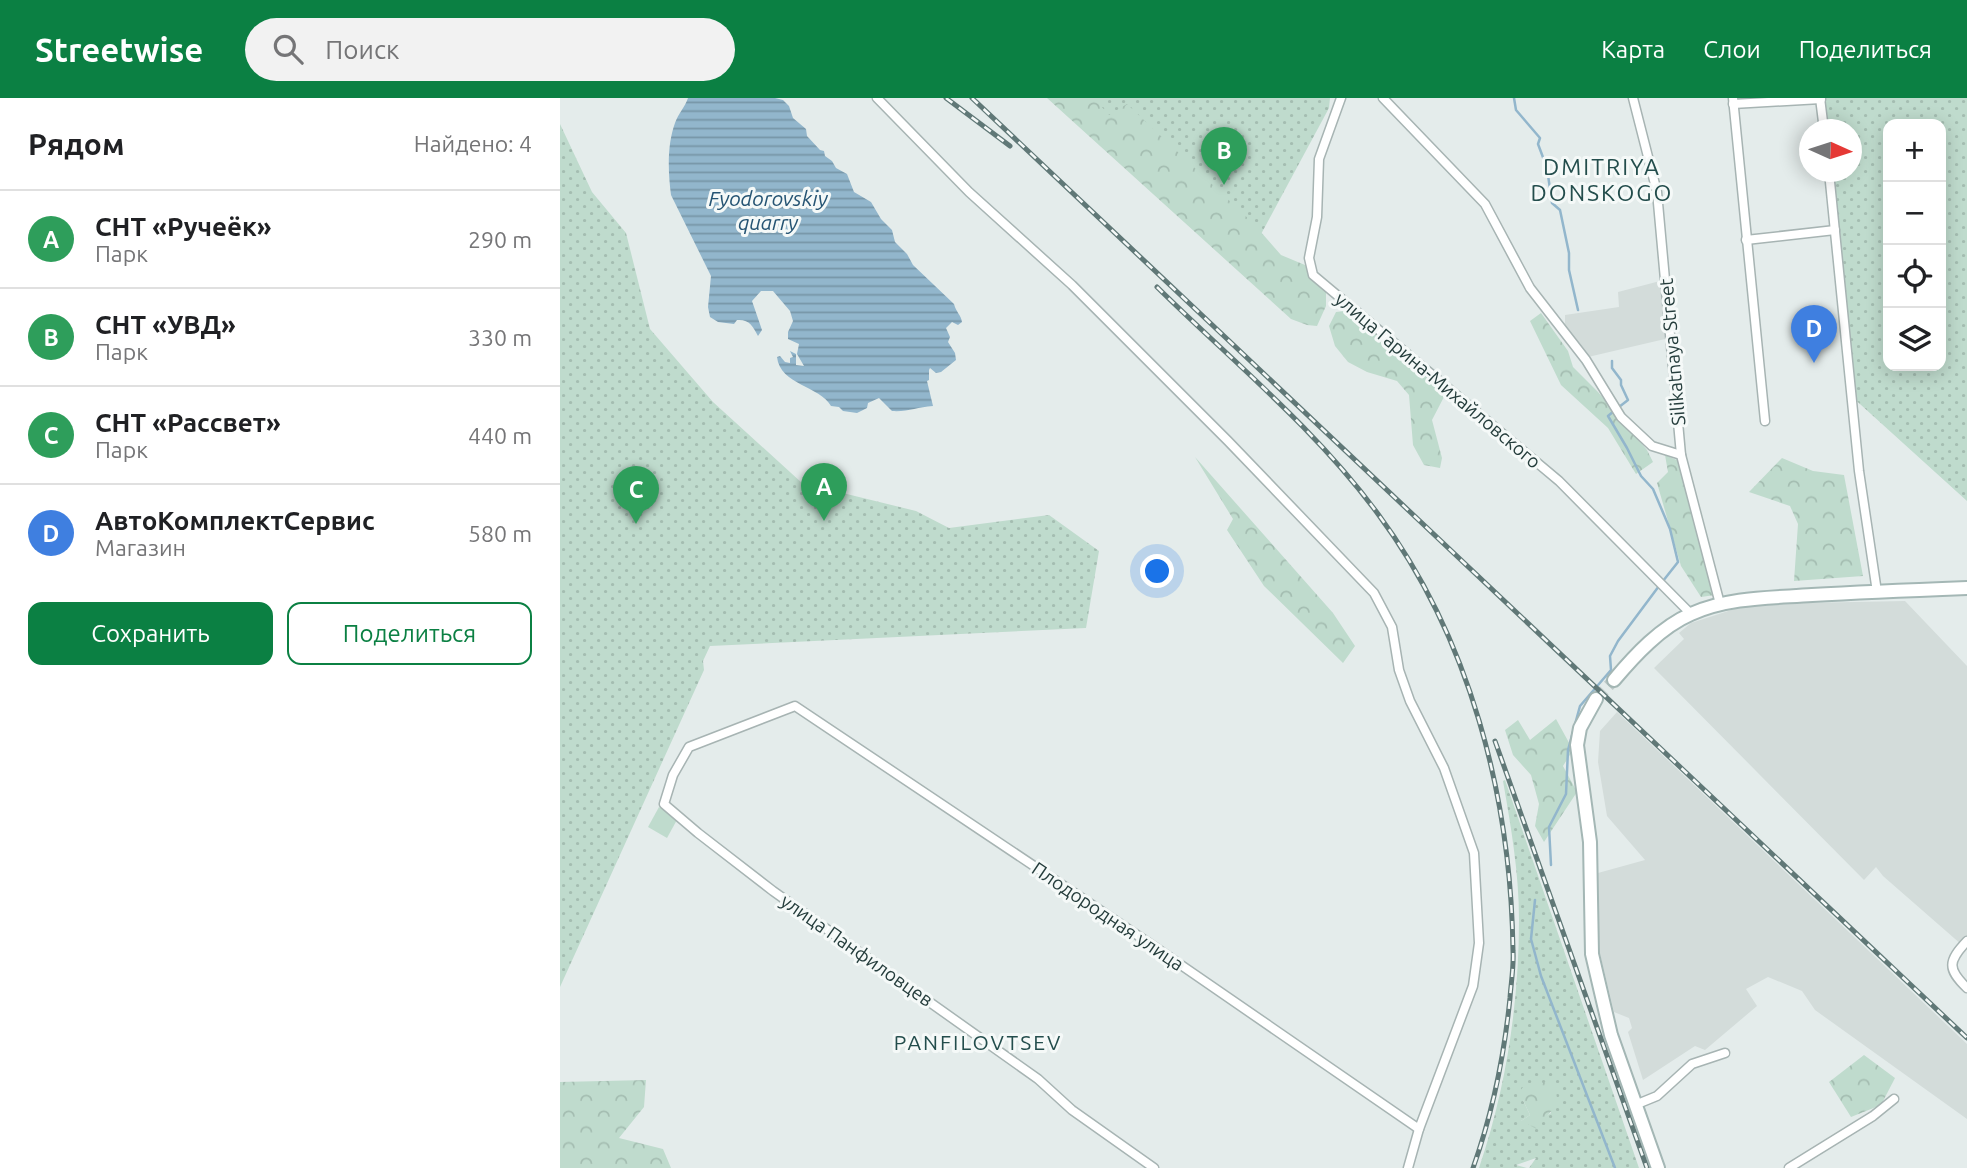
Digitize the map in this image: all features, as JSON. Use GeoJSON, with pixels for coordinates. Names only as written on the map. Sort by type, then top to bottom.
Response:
{"type":"FeatureCollection","features":[{"type":"Feature","properties":{"kind":"street"},"geometry":{"type":"LineString","coordinates":[[877,98],[969,192],[1072,285],[1228,441],[1374,593],[1387,614],[1392,626],[1399,670],[1410,701],[1444,768],[1474,853],[1479,943],[1473,986],[1419,1129],[1408,1168]]}},
{"type":"Feature","properties":{"kind":"street","name":"улица Гарина-Михайловского"},"geometry":{"type":"LineString","coordinates":[[1341,98],[1319,159],[1317,217],[1309,258],[1314,275],[1559,481],[1691,614]]}},
{"type":"Feature","properties":{"kind":"street"},"geometry":{"type":"LineString","coordinates":[[1383,98],[1485,204],[1530,288],[1586,360],[1621,417],[1652,446],[1681,455]]}},
{"type":"Feature","properties":{"kind":"street","name":"Silikatnaya Street"},"geometry":{"type":"LineString","coordinates":[[1633,98],[1657,192],[1681,455],[1720,604]]}},
{"type":"Feature","properties":{"kind":"street"},"geometry":{"type":"LineString","coordinates":[[1765,421],[1733,101],[1821,99],[1823,119]]}},
{"type":"Feature","properties":{"kind":"street"},"geometry":{"type":"LineString","coordinates":[[1830,182],[1859,471],[1877,592]]}},
{"type":"Feature","properties":{"kind":"street"},"geometry":{"type":"LineString","coordinates":[[1746,240],[1835,230]]}},
{"type":"Feature","properties":{"kind":"street"},"geometry":{"type":"LineString","coordinates":[[1614,680],[1648,644],[1668,628],[1691,614],[1720,604],[1762,597],[1967,588]]}},
{"type":"Feature","properties":{"kind":"street"},"geometry":{"type":"LineString","coordinates":[[1596,699],[1580,728],[1577,745],[1590,842],[1592,954],[1611,1035],[1658,1168]]}},
{"type":"Feature","properties":{"kind":"street","name":"Плодородная улица"},"geometry":{"type":"LineString","coordinates":[[664,804],[673,775],[689,747],[795,706],[1152,945],[1419,1129]]}},
{"type":"Feature","properties":{"kind":"street","name":"улица Панфиловцев"},"geometry":{"type":"LineString","coordinates":[[664,804],[773,891],[1038,1079],[1072,1110],[1154,1168]]}},
{"type":"Feature","properties":{"kind":"street"},"geometry":{"type":"LineString","coordinates":[[1967,941],[1955,954],[1951,967],[1955,977],[1967,988]]}},
{"type":"Feature","properties":{"kind":"street"},"geometry":{"type":"LineString","coordinates":[[1635,1105],[1657,1096],[1692,1064],[1725,1053]]}},
{"type":"Feature","properties":{"kind":"street"},"geometry":{"type":"LineString","coordinates":[[1788,1168],[1873,1116],[1894,1099]]}},
{"type":"Feature","properties":{"kind":"shaded area"},"geometry":{"type":"Polygon","coordinates":[[[1660,281],[1665,339],[1588,357],[1565,329],[1565,315],[1619,307],[1618,292],[1660,281]]]}},
{"type":"Feature","properties":{"kind":"shaded area"},"geometry":{"type":"Polygon","coordinates":[[[1905,601],[1967,666],[1967,940],[1962,945],[1876,867],[1864,880],[1654,668],[1684,639],[1679,633],[1691,623],[1750,604],[1905,601]]]}},
{"type":"Feature","properties":{"kind":"shaded area"},"geometry":{"type":"Polygon","coordinates":[[[1617,712],[1967,1044],[1967,1119],[1815,1010],[1802,991],[1768,977],[1746,989],[1757,1006],[1705,1050],[1695,1046],[1643,1080],[1628,1032],[1632,1028],[1629,1018],[1614,1012],[1600,954],[1598,873],[1645,860],[1607,816],[1598,762],[1600,731],[1617,712]]]}},
{"type":"Feature","properties":{"kind":"green space"},"geometry":{"type":"Polygon","coordinates":[[[1047,98],[1102,98],[1101,106],[1109,115],[1127,104],[1253,223],[1281,255],[1305,265],[1313,281],[1326,291],[1326,306],[1317,326],[1291,319],[1047,98]]]}},
{"type":"Feature","properties":{"kind":"green space"},"geometry":{"type":"Polygon","coordinates":[[[1062,98],[1330,98],[1329,108],[1246,262],[1062,98]]]}},
{"type":"Feature","properties":{"kind":"green space"},"geometry":{"type":"Polygon","coordinates":[[[1819,98],[1967,98],[1967,501],[1850,395],[1828,182],[1862,182],[1862,119],[1822,119],[1819,98]]]}},
{"type":"Feature","properties":{"kind":"green space"},"geometry":{"type":"Polygon","coordinates":[[[560,124],[592,192],[626,233],[650,329],[713,402],[802,483],[916,511],[949,528],[1049,515],[1099,551],[1086,628],[710,646],[703,661],[704,670],[560,987],[560,124]]]}},
{"type":"Feature","properties":{"kind":"green space"},"geometry":{"type":"Polygon","coordinates":[[[1336,312],[1351,313],[1446,393],[1432,420],[1442,458],[1440,468],[1424,465],[1413,445],[1409,395],[1397,381],[1367,372],[1348,362],[1335,346],[1329,326],[1336,312]]]}},
{"type":"Feature","properties":{"kind":"green space"},"geometry":{"type":"Polygon","coordinates":[[[1541,313],[1568,351],[1573,367],[1647,450],[1653,462],[1636,474],[1608,428],[1561,385],[1530,321],[1541,313]]]}},
{"type":"Feature","properties":{"kind":"green space"},"geometry":{"type":"Polygon","coordinates":[[[1665,455],[1679,461],[1715,595],[1701,597],[1681,566],[1657,483],[1668,472],[1665,455]]]}},
{"type":"Feature","properties":{"kind":"green space"},"geometry":{"type":"Polygon","coordinates":[[[1195,457],[1333,613],[1355,646],[1343,663],[1264,586],[1227,530],[1233,519],[1195,457]]]}},
{"type":"Feature","properties":{"kind":"green space"},"geometry":{"type":"Polygon","coordinates":[[[1782,458],[1813,471],[1844,475],[1863,576],[1794,581],[1798,524],[1790,506],[1749,492],[1782,458]]]}},
{"type":"Feature","properties":{"kind":"green space"},"geometry":{"type":"Polygon","coordinates":[[[1556,719],[1573,750],[1563,766],[1577,792],[1544,842],[1535,826],[1539,804],[1531,775],[1513,755],[1505,730],[1518,720],[1530,740],[1556,719]]]}},
{"type":"Feature","properties":{"kind":"green space"},"geometry":{"type":"Polygon","coordinates":[[[1505,780],[1639,1168],[1529,1168],[1536,1158],[1516,1165],[1527,1168],[1479,1168],[1504,1077],[1517,983],[1518,885],[1503,781],[1505,780]],[[1550,1083],[1541,1084],[1523,1100],[1530,1115],[1521,1121],[1544,1118],[1551,1113],[1550,1083]]]}},
{"type":"Feature","properties":{"kind":"green space"},"geometry":{"type":"Polygon","coordinates":[[[659,807],[678,818],[667,838],[648,827],[659,807]]]}},
{"type":"Feature","properties":{"kind":"green space"},"geometry":{"type":"Polygon","coordinates":[[[1864,1055],[1895,1078],[1881,1105],[1851,1117],[1829,1082],[1864,1055]]]}},
{"type":"Feature","properties":{"kind":"green space"},"geometry":{"type":"Polygon","coordinates":[[[646,1080],[644,1107],[619,1138],[663,1149],[671,1168],[560,1168],[560,1082],[646,1080]]]}},
{"type":"Feature","properties":{"kind":"green space"},"geometry":{"type":"Polygon","coordinates":[[[1531,1083],[1550,1083],[1557,1096],[1554,1107],[1537,1129],[1521,1121],[1530,1115],[1523,1100],[1517,1095],[1523,1087],[1531,1083]]]}},
{"type":"Feature","properties":{"kind":"water","name":"Fyodorovskiy quarry"},"geometry":{"type":"Polygon","coordinates":[[[688,98],[783,100],[789,106],[793,118],[806,129],[807,136],[824,151],[836,168],[847,174],[854,192],[871,202],[881,219],[892,230],[895,242],[913,265],[954,304],[962,322],[958,325],[952,322],[946,328],[950,337],[948,342],[956,360],[941,372],[936,373],[930,368],[929,370],[927,381],[933,406],[892,411],[879,398],[857,413],[843,411],[793,380],[785,374],[777,357],[780,356],[790,363],[790,358],[793,357],[790,351],[796,354],[796,365],[804,366],[797,354],[799,344],[788,339],[793,321],[790,311],[773,291],[761,291],[752,301],[762,330],[758,336],[748,322],[718,322],[710,317],[708,307],[711,276],[671,195],[670,186],[672,131],[688,98]]]}},
{"type":"Feature","properties":{"kind":"waterway"},"geometry":{"type":"LineString","coordinates":[[1514,98],[1516,110],[1540,138],[1538,144],[1547,168],[1552,203],[1560,210],[1578,310]]}},
{"type":"Feature","properties":{"kind":"waterway"},"geometry":{"type":"LineString","coordinates":[[1612,361],[1612,368],[1621,380],[1628,400],[1619,407]]}},
{"type":"Feature","properties":{"kind":"waterway"},"geometry":{"type":"LineString","coordinates":[[1614,411],[1608,416],[1641,476],[1653,489],[1670,529],[1678,562],[1663,581]]}},
{"type":"Feature","properties":{"kind":"waterway"},"geometry":{"type":"LineString","coordinates":[[1551,865],[1549,827],[1566,794],[1568,750],[1580,706],[1611,670],[1610,656],[1618,641],[1659,586]]}},
{"type":"Feature","properties":{"kind":"waterway"},"geometry":{"type":"LineString","coordinates":[[1535,900],[1531,939],[1541,976],[1615,1168]]}},
{"type":"Feature","properties":{"kind":"tunnel"},"geometry":{"type":"LineString","coordinates":[[1596,699],[1614,680]]}},
{"type":"Feature","properties":{"kind":"railway"},"geometry":{"type":"LineString","coordinates":[[946,98],[1010,146]]}},
{"type":"Feature","properties":{"kind":"railway"},"geometry":{"type":"LineString","coordinates":[[972,98],[1967,1038]]}},
{"type":"Feature","properties":{"kind":"railway"},"geometry":{"type":"LineString","coordinates":[[1157,287],[1300,424],[1378,514],[1410,562],[1438,613],[1461,666],[1494,778],[1504,835],[1513,957],[1508,1020],[1501,1063],[1492,1105],[1473,1168]]}},
{"type":"Feature","properties":{"kind":"railway"},"geometry":{"type":"LineString","coordinates":[[1495,741],[1647,1168]]}},
{"type":"Feature","properties":{"kind":"place","name":"СНТ «УВД»"},"geometry":{"type":"Point","coordinates":[1224,185]}},
{"type":"Feature","properties":{"kind":"place","name":"АвтоКомплектСервис"},"geometry":{"type":"Point","coordinates":[1814,363]}},
{"type":"Feature","properties":{"kind":"place","name":"СНТ «Ручеёк»"},"geometry":{"type":"Point","coordinates":[824,521]}},
{"type":"Feature","properties":{"kind":"place","name":"СНТ «Рассвет»"},"geometry":{"type":"Point","coordinates":[636,524]}},
{"type":"Feature","properties":{"kind":"district","name":"DMITRIYA DONSKOGO"},"geometry":{"type":"Point","coordinates":[1602,179]}},
{"type":"Feature","properties":{"kind":"district","name":"PANFILOVTSEV"},"geometry":{"type":"Point","coordinates":[978,1042]}}]}
